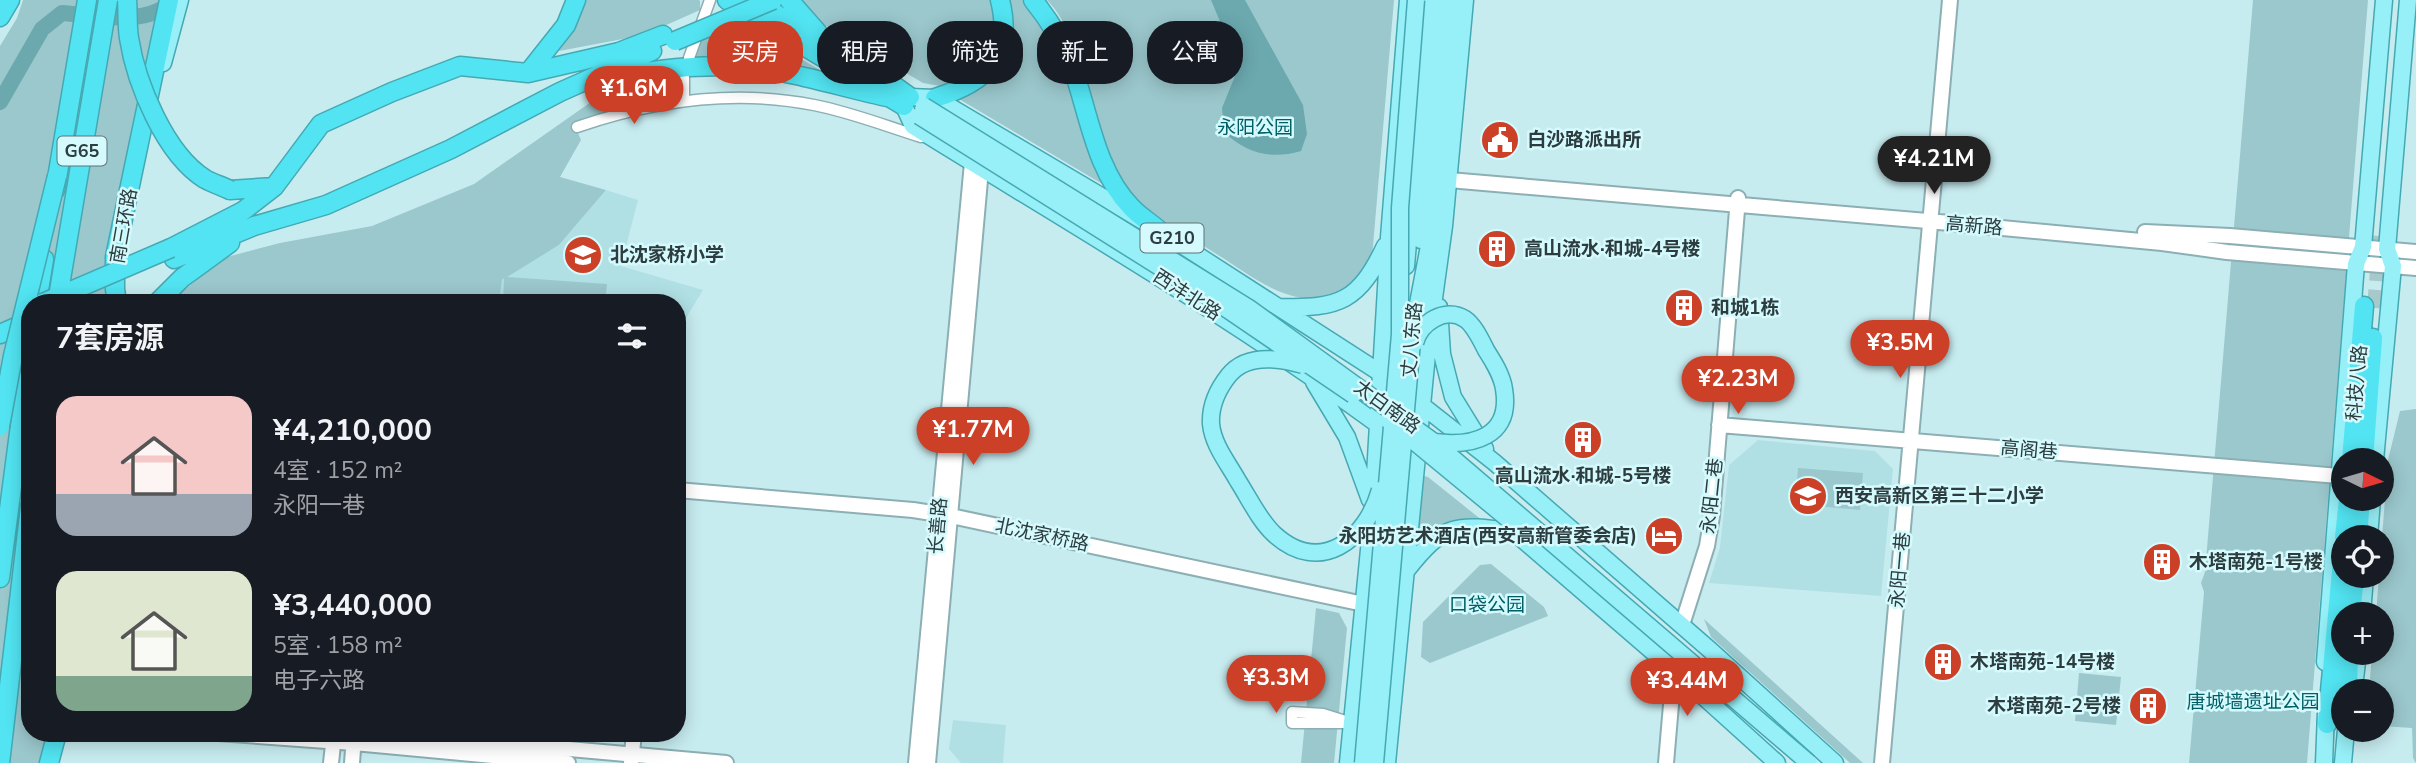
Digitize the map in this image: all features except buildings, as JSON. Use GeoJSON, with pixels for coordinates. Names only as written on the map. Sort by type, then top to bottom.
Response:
{"type":"FeatureCollection","features":[{"type":"Feature","properties":{"kind":"highway"},"geometry":{"type":"LineString","coordinates":[[0,17],[10,0]]}},
{"type":"Feature","properties":{"kind":"highway","name":"G65"},"geometry":{"type":"LineString","coordinates":[[38,294],[88,0]]}},
{"type":"Feature","properties":{"kind":"highway","name":"G65"},"geometry":{"type":"LineString","coordinates":[[59,294],[108,0]]}},
{"type":"Feature","properties":{"kind":"highway"},"geometry":{"type":"LineString","coordinates":[[127,0],[129,37],[134,60],[153,111],[167,138],[184,159],[205,178],[230,190],[274,187]]}},
{"type":"Feature","properties":{"kind":"highway","name":"南三环路"},"geometry":{"type":"LineString","coordinates":[[117,294],[115,257],[169,0]]}},
{"type":"Feature","properties":{"kind":"highway"},"geometry":{"type":"LineString","coordinates":[[528,73],[566,25],[576,0]]}},
{"type":"Feature","properties":{"kind":"highway"},"geometry":{"type":"LineString","coordinates":[[727,0],[914,104]]}},
{"type":"Feature","properties":{"kind":"highway"},"geometry":{"type":"LineString","coordinates":[[66,294],[173,253],[327,205],[424,161],[745,0]]}},
{"type":"Feature","properties":{"kind":"highway"},"geometry":{"type":"LineString","coordinates":[[752,0],[817,38]]}},
{"type":"Feature","properties":{"kind":"highway"},"geometry":{"type":"LineString","coordinates":[[90,294],[173,253],[243,211],[274,187],[321,124],[392,92],[460,66],[528,73],[619,52],[669,38],[773,0]]}},
{"type":"Feature","properties":{"kind":"highway"},"geometry":{"type":"LineString","coordinates":[[789,0],[817,31]]}},
{"type":"Feature","properties":{"kind":"highway"},"geometry":{"type":"LineString","coordinates":[[560,92],[639,72],[707,66],[754,68],[794,74],[914,104],[975,82],[990,69],[1001,48],[1005,31],[1000,0]]}},
{"type":"Feature","properties":{"kind":"highway"},"geometry":{"type":"LineString","coordinates":[[1033,0],[1060,37],[1108,173],[1131,208],[1160,230]]}},
{"type":"Feature","properties":{"kind":"highway"},"geometry":{"type":"LineString","coordinates":[[889,84],[914,104]]}},
{"type":"Feature","properties":{"kind":"highway"},"geometry":{"type":"LineString","coordinates":[[28,294],[57,176]]}},
{"type":"Feature","properties":{"kind":"highway"},"geometry":{"type":"LineString","coordinates":[[166,294],[182,278],[254,226]]}},
{"type":"Feature","properties":{"kind":"highway","name":"科技八路"},"geometry":{"type":"LineString","coordinates":[[2352,448],[2370,307],[2364,448]]}},
{"type":"Feature","properties":{"kind":"highway"},"geometry":{"type":"LineString","coordinates":[[0,321],[21,313]]}},
{"type":"Feature","properties":{"kind":"highway"},"geometry":{"type":"LineString","coordinates":[[0,426],[21,323]]}},
{"type":"Feature","properties":{"kind":"highway"},"geometry":{"type":"LineString","coordinates":[[0,334],[21,325]]}},
{"type":"Feature","properties":{"kind":"highway"},"geometry":{"type":"LineString","coordinates":[[0,578],[21,418]]}},
{"type":"Feature","properties":{"kind":"highway"},"geometry":{"type":"LineString","coordinates":[[1,763],[21,580]]}},
{"type":"Feature","properties":{"kind":"highway"},"geometry":{"type":"LineString","coordinates":[[2327,724],[2339,588]]}},
{"type":"Feature","properties":{"kind":"highway"},"geometry":{"type":"LineString","coordinates":[[4,721],[21,635]]}},
{"type":"Feature","properties":{"kind":"highway"},"geometry":{"type":"LineString","coordinates":[[49,763],[56,742]]}},
{"type":"Feature","properties":{"kind":"main road"},"geometry":{"type":"LineString","coordinates":[[0,6],[2,0]]}},
{"type":"Feature","properties":{"kind":"main road","name":"南三环路"},"geometry":{"type":"LineString","coordinates":[[138,150],[180,0]]}},
{"type":"Feature","properties":{"kind":"main road"},"geometry":{"type":"LineString","coordinates":[[1348,763],[1373,509],[1408,0]]}},
{"type":"Feature","properties":{"kind":"main road"},"geometry":{"type":"LineString","coordinates":[[1407,332],[1400,208],[1416,0]]}},
{"type":"Feature","properties":{"kind":"main road","name":"丈八东路"},"geometry":{"type":"LineString","coordinates":[[1375,763],[1410,362],[1407,332],[1429,0]]}},
{"type":"Feature","properties":{"kind":"main road","name":"丈八东路"},"geometry":{"type":"LineString","coordinates":[[1363,763],[1388,459],[1407,332],[1441,0]]}},
{"type":"Feature","properties":{"kind":"main road"},"geometry":{"type":"LineString","coordinates":[[1407,332],[1436,209],[1453,0]]}},
{"type":"Feature","properties":{"kind":"main road"},"geometry":{"type":"LineString","coordinates":[[1387,763],[1465,0]]}},
{"type":"Feature","properties":{"kind":"main road"},"geometry":{"type":"LineString","coordinates":[[2341,448],[2356,264],[2363,247],[2385,0]]}},
{"type":"Feature","properties":{"kind":"main road"},"geometry":{"type":"LineString","coordinates":[[2376,448],[2393,266],[2387,249],[2408,0]]}},
{"type":"Feature","properties":{"kind":"main road","name":"西沣北路"},"geometry":{"type":"LineString","coordinates":[[1417,454],[1311,372],[913,126],[914,104],[1160,230],[1382,374],[1422,405]]}},
{"type":"Feature","properties":{"kind":"main road","name":"太白南路"},"geometry":{"type":"LineString","coordinates":[[914,104],[1228,310],[1311,372],[1385,418],[1551,554],[1793,763]]}},
{"type":"Feature","properties":{"kind":"main road","name":"太白南路"},"geometry":{"type":"LineString","coordinates":[[914,104],[1249,309],[1434,442],[1809,763]]}},
{"type":"Feature","properties":{"kind":"main road"},"geometry":{"type":"LineString","coordinates":[[1278,306],[1328,306],[1344,299],[1360,288],[1372,273],[1390,237]]}},
{"type":"Feature","properties":{"kind":"main road"},"geometry":{"type":"LineString","coordinates":[[1437,275],[1443,354],[1453,397],[1494,463]]}},
{"type":"Feature","properties":{"kind":"main road"},"geometry":{"type":"LineString","coordinates":[[1410,362],[1416,337],[1425,326],[1434,318],[1445,314],[1455,315],[1466,320],[1477,333],[1504,387],[1505,404],[1501,418],[1491,433],[1476,441],[1457,445],[1434,442]]}},
{"type":"Feature","properties":{"kind":"main road"},"geometry":{"type":"LineString","coordinates":[[1373,509],[1347,437],[1311,372],[1286,360],[1249,362],[1233,370],[1219,388],[1211,409],[1211,427],[1217,447],[1265,523],[1289,545],[1302,550],[1325,551],[1348,543],[1362,530],[1377,501],[1388,459]]}},
{"type":"Feature","properties":{"kind":"main road","name":"太白南路"},"geometry":{"type":"LineString","coordinates":[[1422,405],[1494,463],[1682,625],[1835,763]]}},
{"type":"Feature","properties":{"kind":"main road","name":"太白南路"},"geometry":{"type":"LineString","coordinates":[[1417,454],[1515,532],[1777,763]]}},
{"type":"Feature","properties":{"kind":"main road"},"geometry":{"type":"LineString","coordinates":[[2324,763],[2327,724],[2325,657],[2336,511]]}},
{"type":"Feature","properties":{"kind":"main road"},"geometry":{"type":"LineString","coordinates":[[1406,571],[1428,544],[1450,530],[1463,527],[1515,532]]}},
{"type":"Feature","properties":{"kind":"main road"},"geometry":{"type":"LineString","coordinates":[[2343,763],[2345,742]]}},
{"type":"Feature","properties":{"kind":"street"},"geometry":{"type":"LineString","coordinates":[[689,58],[710,0]]}},
{"type":"Feature","properties":{"kind":"street","name":"永阳一巷"},"geometry":{"type":"LineString","coordinates":[[1892,763],[1950,0]]}},
{"type":"Feature","properties":{"kind":"street","name":"永阳一巷"},"geometry":{"type":"LineString","coordinates":[[1935,218],[1959,0]]}},
{"type":"Feature","properties":{"kind":"street"},"geometry":{"type":"LineString","coordinates":[[684,77],[684,100]]}},
{"type":"Feature","properties":{"kind":"street"},"geometry":{"type":"LineString","coordinates":[[577,127],[611,115],[684,100],[737,97],[802,103],[848,113],[938,142]]}},
{"type":"Feature","properties":{"kind":"street","name":"长善路"},"geometry":{"type":"LineString","coordinates":[[928,763],[945,515],[976,166]]}},
{"type":"Feature","properties":{"kind":"street","name":"高新路"},"geometry":{"type":"LineString","coordinates":[[1449,176],[1935,218],[2356,264],[2416,268]]}},
{"type":"Feature","properties":{"kind":"street","name":"永阳二巷"},"geometry":{"type":"LineString","coordinates":[[1682,625],[1707,546],[1712,516],[1738,200]]}},
{"type":"Feature","properties":{"kind":"street"},"geometry":{"type":"LineString","coordinates":[[2367,205],[2390,207]]}},
{"type":"Feature","properties":{"kind":"street","name":"高新路"},"geometry":{"type":"LineString","coordinates":[[1935,218],[2230,236],[2416,252]]}},
{"type":"Feature","properties":{"kind":"street","name":"高阁巷"},"geometry":{"type":"LineString","coordinates":[[1719,425],[2331,476]]}},
{"type":"Feature","properties":{"kind":"street","name":"永阳一巷"},"geometry":{"type":"LineString","coordinates":[[1882,763],[1916,441]]}},
{"type":"Feature","properties":{"kind":"street","name":"北沈家桥路"},"geometry":{"type":"LineString","coordinates":[[686,492],[945,515],[1402,610]]}},
{"type":"Feature","properties":{"kind":"street","name":"长善路"},"geometry":{"type":"LineString","coordinates":[[916,763],[945,515]]}},
{"type":"Feature","properties":{"kind":"street"},"geometry":{"type":"LineString","coordinates":[[1666,763],[1674,670]]}},
{"type":"Feature","properties":{"kind":"street"},"geometry":{"type":"LineString","coordinates":[[1292,712],[1323,714],[1352,723],[1292,723],[1292,712]]}},
{"type":"Feature","properties":{"kind":"street"},"geometry":{"type":"LineString","coordinates":[[331,763],[334,742]]}},
{"type":"Feature","properties":{"kind":"street"},"geometry":{"type":"LineString","coordinates":[[352,763],[354,742]]}},
{"type":"Feature","properties":{"kind":"street"},"geometry":{"type":"LineString","coordinates":[[388,742],[568,763]]}},
{"type":"Feature","properties":{"kind":"street"},"geometry":{"type":"LineString","coordinates":[[477,742],[632,758],[726,763]]}},
{"type":"Feature","properties":{"kind":"shaded area"},"geometry":{"type":"Polygon","coordinates":[[[1211,0],[1245,0],[1303,105],[1307,134],[1301,151],[1279,155],[1259,153],[1241,145],[1224,132],[1222,108],[1232,84],[1243,84],[1243,21],[1220,21],[1211,0]]]}},
{"type":"Feature","properties":{"kind":"shaded area","name":"北沈家桥小学"},"geometry":{"type":"Polygon","coordinates":[[[606,190],[638,200],[621,266],[703,290],[686,318],[686,294],[500,294],[502,279],[559,245],[606,190]]]}},
{"type":"Feature","properties":{"kind":"shaded area","name":"西安高新区第三十二小学"},"geometry":{"type":"Polygon","coordinates":[[[1758,440],[1875,451],[1893,469],[1881,596],[1709,583],[1720,547],[1729,465],[1758,440]]]}},
{"type":"Feature","properties":{"kind":"shaded area"},"geometry":{"type":"Polygon","coordinates":[[[953,720],[1006,725],[1003,763],[961,763],[949,749],[953,720]]]}},
{"type":"Feature","properties":{"kind":"green space"},"geometry":{"type":"Polygon","coordinates":[[[23,0],[163,0],[109,244],[105,266],[107,294],[21,294],[21,742],[48,742],[44,763],[0,763],[0,46],[17,18],[23,0]]]}},
{"type":"Feature","properties":{"kind":"green space"},"geometry":{"type":"Polygon","coordinates":[[[582,0],[699,0],[700,10],[644,35],[559,51],[576,25],[582,0]]]}},
{"type":"Feature","properties":{"kind":"green space"},"geometry":{"type":"Polygon","coordinates":[[[797,0],[993,0],[996,21],[927,21],[927,84],[913,77],[913,21],[816,20],[797,0]]]}},
{"type":"Feature","properties":{"kind":"green space"},"geometry":{"type":"Polygon","coordinates":[[[1004,0],[1022,0],[1042,21],[1037,21],[1037,84],[1071,84],[1104,185],[954,96],[974,84],[1023,84],[1023,21],[1000,21],[1004,0]]]}},
{"type":"Feature","properties":{"kind":"green space","name":"永阳公园"},"geometry":{"type":"Polygon","coordinates":[[[1047,0],[1394,0],[1372,258],[1359,275],[1344,288],[1325,297],[1292,296],[1248,275],[1140,203],[1112,159],[1087,84],[1133,84],[1133,21],[1063,21],[1047,0]]]}},
{"type":"Feature","properties":{"kind":"green space","name":"唐城墙遗址公园"},"geometry":{"type":"Polygon","coordinates":[[[2253,0],[2368,0],[2307,763],[2189,763],[2204,592],[2201,583],[2205,572],[2253,0]]]}},
{"type":"Feature","properties":{"kind":"green space"},"geometry":{"type":"Polygon","coordinates":[[[707,36],[707,59],[694,58],[701,39],[707,36]]]}},
{"type":"Feature","properties":{"kind":"green space"},"geometry":{"type":"Polygon","coordinates":[[[803,60],[817,68],[817,72],[803,70],[803,60]]]}},
{"type":"Feature","properties":{"kind":"green space"},"geometry":{"type":"Polygon","coordinates":[[[675,80],[665,98],[599,114],[574,124],[581,140],[560,177],[606,190],[559,245],[507,277],[607,284],[606,294],[503,294],[504,278],[500,294],[180,294],[223,258],[280,243],[372,226],[474,184],[591,102],[647,82],[675,80]]]}},
{"type":"Feature","properties":{"kind":"green space"},"geometry":{"type":"Polygon","coordinates":[[[2416,409],[2416,763],[2413,758],[2412,728],[2394,727],[2394,679],[2370,679],[2371,665],[2394,665],[2394,602],[2377,602],[2378,588],[2394,588],[2394,525],[2383,525],[2384,511],[2394,511],[2394,448],[2391,448],[2400,411],[2416,409]]]}},
{"type":"Feature","properties":{"kind":"green space"},"geometry":{"type":"Polygon","coordinates":[[[1798,468],[1863,473],[1860,510],[1795,504],[1798,468]]]}},
{"type":"Feature","properties":{"kind":"green space"},"geometry":{"type":"Polygon","coordinates":[[[1424,476],[1483,521],[1414,551],[1419,479],[1424,476]]]}},
{"type":"Feature","properties":{"kind":"green space","name":"口袋公园"},"geometry":{"type":"Polygon","coordinates":[[[1491,564],[1544,607],[1548,616],[1430,663],[1421,657],[1423,622],[1480,565],[1491,564]]]}},
{"type":"Feature","properties":{"kind":"green space"},"geometry":{"type":"Polygon","coordinates":[[[1316,608],[1339,613],[1347,628],[1334,763],[1301,763],[1316,608]]]}},
{"type":"Feature","properties":{"kind":"green space"},"geometry":{"type":"Polygon","coordinates":[[[1704,619],[1863,763],[1850,763],[1711,637],[1704,619]]]}},
{"type":"Feature","properties":{"kind":"green space"},"geometry":{"type":"Polygon","coordinates":[[[2079,673],[2121,677],[2116,725],[2075,721],[2079,673]]]}},
{"type":"Feature","properties":{"kind":"waterway"},"geometry":{"type":"LineString","coordinates":[[0,102],[42,29],[62,13],[136,17],[162,9],[172,1]]}},
{"type":"Feature","properties":{"kind":"tunnel"},"geometry":{"type":"LineString","coordinates":[[2376,308],[2382,232]]}},
{"type":"Feature","properties":{"kind":"place","name":"白沙路派出所"},"geometry":{"type":"Point","coordinates":[1500,140]}},
{"type":"Feature","properties":{"kind":"place","name":"高山流水·和城-4号楼"},"geometry":{"type":"Point","coordinates":[1497,249]}},
{"type":"Feature","properties":{"kind":"place","name":"北沈家桥小学"},"geometry":{"type":"Point","coordinates":[583,255]}},
{"type":"Feature","properties":{"kind":"place","name":"和城1栋"},"geometry":{"type":"Point","coordinates":[1684,308]}},
{"type":"Feature","properties":{"kind":"place","name":"高山流水·和城-5号楼"},"geometry":{"type":"Point","coordinates":[1583,440]}},
{"type":"Feature","properties":{"kind":"place","name":"西安高新区第三十二小学"},"geometry":{"type":"Point","coordinates":[1808,496]}},
{"type":"Feature","properties":{"kind":"place","name":"永阳坊艺术酒店(西安高新管委会店)"},"geometry":{"type":"Point","coordinates":[1664,536]}},
{"type":"Feature","properties":{"kind":"place","name":"木塔南苑-1号楼"},"geometry":{"type":"Point","coordinates":[2162,562]}},
{"type":"Feature","properties":{"kind":"place","name":"木塔南苑-14号楼"},"geometry":{"type":"Point","coordinates":[1943,662]}},
{"type":"Feature","properties":{"kind":"place","name":"木塔南苑-2号楼"},"geometry":{"type":"Point","coordinates":[2148,706]}}]}
